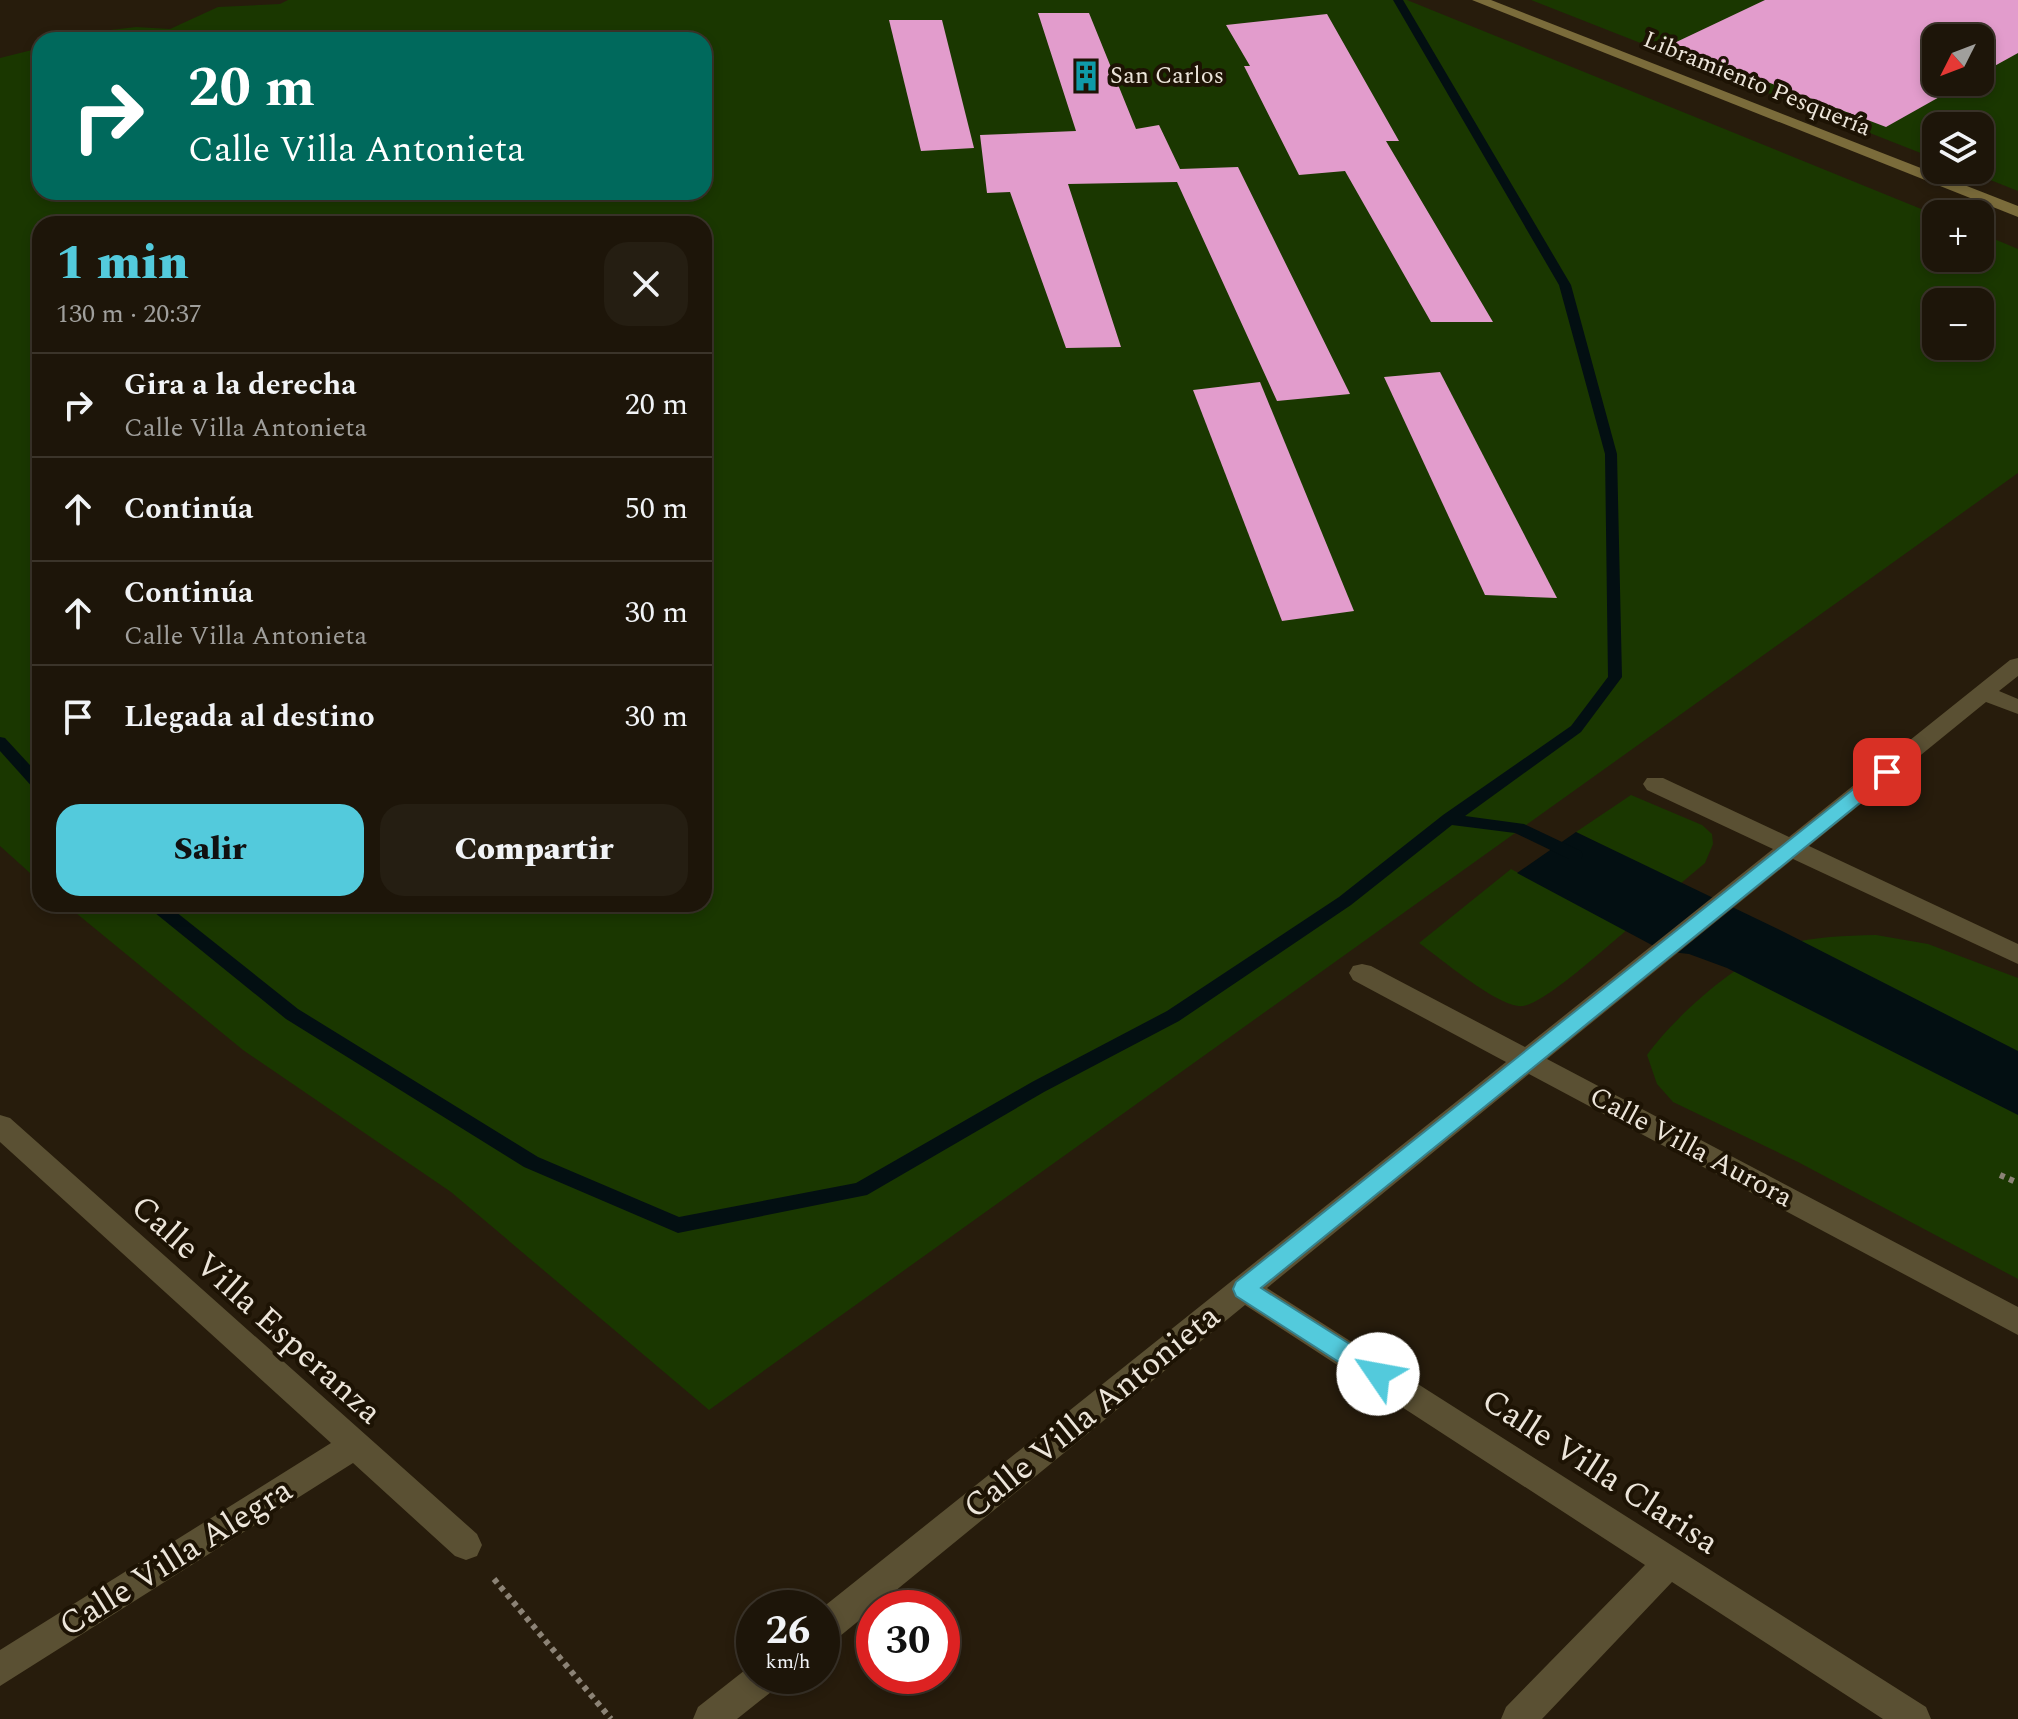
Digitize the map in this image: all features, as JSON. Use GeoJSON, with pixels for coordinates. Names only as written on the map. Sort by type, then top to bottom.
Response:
{"type":"FeatureCollection","features":[{"type":"Feature","properties":{"kind":"main road","name":"Libramiento Pesquería"},"geometry":{"type":"LineString","coordinates":[[1479,0],[2018,212]]}},
{"type":"Feature","properties":{"kind":"street"},"geometry":{"type":"LineString","coordinates":[[1769,867],[2018,665]]}},
{"type":"Feature","properties":{"kind":"street"},"geometry":{"type":"LineString","coordinates":[[1983,693],[2018,707]]}},
{"type":"Feature","properties":{"kind":"street"},"geometry":{"type":"LineString","coordinates":[[1655,784],[2018,955]]}},
{"type":"Feature","properties":{"kind":"street"},"geometry":{"type":"LineString","coordinates":[[1756,831],[1794,833],[1815,830]]}},
{"type":"Feature","properties":{"kind":"street"},"geometry":{"type":"LineString","coordinates":[[1815,830],[1814,846],[1832,867]]}},
{"type":"Feature","properties":{"kind":"street"},"geometry":{"type":"LineString","coordinates":[[1756,831],[1773,846],[1769,867]]}},
{"type":"Feature","properties":{"kind":"street"},"geometry":{"type":"LineString","coordinates":[[1769,867],[1794,860],[1832,867]]}},
{"type":"Feature","properties":{"kind":"street","name":"Calle Villa Antonieta"},"geometry":{"type":"LineString","coordinates":[[840,1614],[1769,867]]}},
{"type":"Feature","properties":{"kind":"street","name":"Calle Villa Aurora"},"geometry":{"type":"LineString","coordinates":[[1362,973],[2018,1322]]}},
{"type":"Feature","properties":{"kind":"street"},"geometry":{"type":"LineString","coordinates":[[1490,1040],[1529,1045],[1554,1040],[1552,1064],[1565,1080]]}},
{"type":"Feature","properties":{"kind":"street"},"geometry":{"type":"LineString","coordinates":[[1490,1040],[1498,1051],[1503,1069],[1497,1086]]}},
{"type":"Feature","properties":{"kind":"street"},"geometry":{"type":"LineString","coordinates":[[1497,1086],[1526,1076],[1565,1080]]}},
{"type":"Feature","properties":{"kind":"street","name":"Calle Villa Esperanza"},"geometry":{"type":"LineString","coordinates":[[0,1126],[466,1545]]}},
{"type":"Feature","properties":{"kind":"street","name":"Calle Villa Clarisa"},"geometry":{"type":"LineString","coordinates":[[1244,1289],[1914,1719]]}},
{"type":"Feature","properties":{"kind":"street","name":"Calle Villa Alegra"},"geometry":{"type":"LineString","coordinates":[[0,1669],[353,1446]]}},
{"type":"Feature","properties":{"kind":"street"},"geometry":{"type":"LineString","coordinates":[[1518,1719],[1670,1562]]}},
{"type":"Feature","properties":{"kind":"street"},"geometry":{"type":"LineString","coordinates":[[710,1719],[741,1694]]}},
{"type":"Feature","properties":{"kind":"path"},"geometry":{"type":"LineString","coordinates":[[2000,1175],[2018,1183]]}},
{"type":"Feature","properties":{"kind":"path"},"geometry":{"type":"LineString","coordinates":[[466,1545],[611,1719]]}},
{"type":"Feature","properties":{"kind":"green space"},"geometry":{"type":"Polygon","coordinates":[[[288,0],[1407,0],[1922,209],[1922,272],[1994,272],[1994,239],[2018,249],[2018,473],[709,1410],[451,1192],[243,1050],[75,912],[712,912],[712,216],[32,216],[32,875],[0,846],[0,58],[32,50],[32,200],[712,200],[712,32],[93,32],[136,27],[170,29],[218,7],[280,4],[288,0]]]}},
{"type":"Feature","properties":{"kind":"green space"},"geometry":{"type":"Polygon","coordinates":[[[1531,0],[2018,0],[2018,191],[1994,181],[1994,112],[1922,112],[1922,154],[1531,0]]]}},
{"type":"Feature","properties":{"kind":"green space"},"geometry":{"type":"Polygon","coordinates":[[[1631,795],[1702,825],[1712,834],[1713,844],[1705,863],[1680,884],[1576,832],[1631,795]]]}},
{"type":"Feature","properties":{"kind":"green space"},"geometry":{"type":"Polygon","coordinates":[[[1511,869],[1627,930],[1561,985],[1523,1006],[1500,1000],[1419,943],[1511,869]]]}},
{"type":"Feature","properties":{"kind":"green space"},"geometry":{"type":"Polygon","coordinates":[[[1876,935],[1928,944],[2018,978],[2018,1279],[1798,1162],[1673,1102],[1657,1084],[1647,1055],[1691,1007],[1748,962],[1796,942],[1876,935]]]}},
{"type":"Feature","properties":{"kind":"shaded area"},"geometry":{"type":"Polygon","coordinates":[[[1576,832],[1784,932],[2018,1051],[2018,1115],[1727,968],[1689,954],[1663,951],[1517,873],[1576,832]]]}},
{"type":"Feature","properties":{"kind":"building"},"geometry":{"type":"Polygon","coordinates":[[[1765,0],[2018,0],[2018,53],[1994,66],[1994,24],[1922,24],[1922,96],[1941,96],[1886,127],[1670,45],[1765,0]]]}},
{"type":"Feature","properties":{"kind":"building"},"geometry":{"type":"Polygon","coordinates":[[[1038,13],[1089,13],[1136,129],[1159,125],[1180,169],[1238,167],[1350,394],[1277,401],[1177,182],[1068,184],[1121,347],[1066,348],[1010,192],[987,193],[980,135],[1076,131],[1038,13]]]}},
{"type":"Feature","properties":{"kind":"building"},"geometry":{"type":"Polygon","coordinates":[[[1327,14],[1399,141],[1386,141],[1493,322],[1431,322],[1345,171],[1299,175],[1244,66],[1250,66],[1226,25],[1327,14]]]}},
{"type":"Feature","properties":{"kind":"building"},"geometry":{"type":"Polygon","coordinates":[[[889,20],[942,20],[974,148],[921,151],[889,20]]]}},
{"type":"Feature","properties":{"kind":"building"},"geometry":{"type":"Polygon","coordinates":[[[1440,372],[1557,598],[1485,595],[1384,377],[1440,372]]]}},
{"type":"Feature","properties":{"kind":"building"},"geometry":{"type":"Polygon","coordinates":[[[1260,382],[1354,611],[1282,621],[1193,390],[1260,382]]]}},
{"type":"Feature","properties":{"kind":"waterway"},"geometry":{"type":"LineString","coordinates":[[1398,0],[1565,285],[1611,454],[1615,677],[1576,729],[1449,819]]}},
{"type":"Feature","properties":{"kind":"waterway"},"geometry":{"type":"LineString","coordinates":[[0,742],[32,777]]}},
{"type":"Feature","properties":{"kind":"waterway"},"geometry":{"type":"LineString","coordinates":[[165,912],[292,1014],[531,1162],[678,1225],[860,1190],[1038,1087],[1173,1016],[1345,901],[1449,819]]}},
{"type":"Feature","properties":{"kind":"waterway"},"geometry":{"type":"LineString","coordinates":[[1449,819],[1518,828],[1575,855]]}},
{"type":"Feature","properties":{"kind":"place","name":"San Carlos"},"geometry":{"type":"Point","coordinates":[1086,76]}},
{"type":"Feature","properties":{"kind":"route"},"geometry":{"type":"LineString","coordinates":[[1378,1374],[1244,1289],[1887,772]]}}]}
